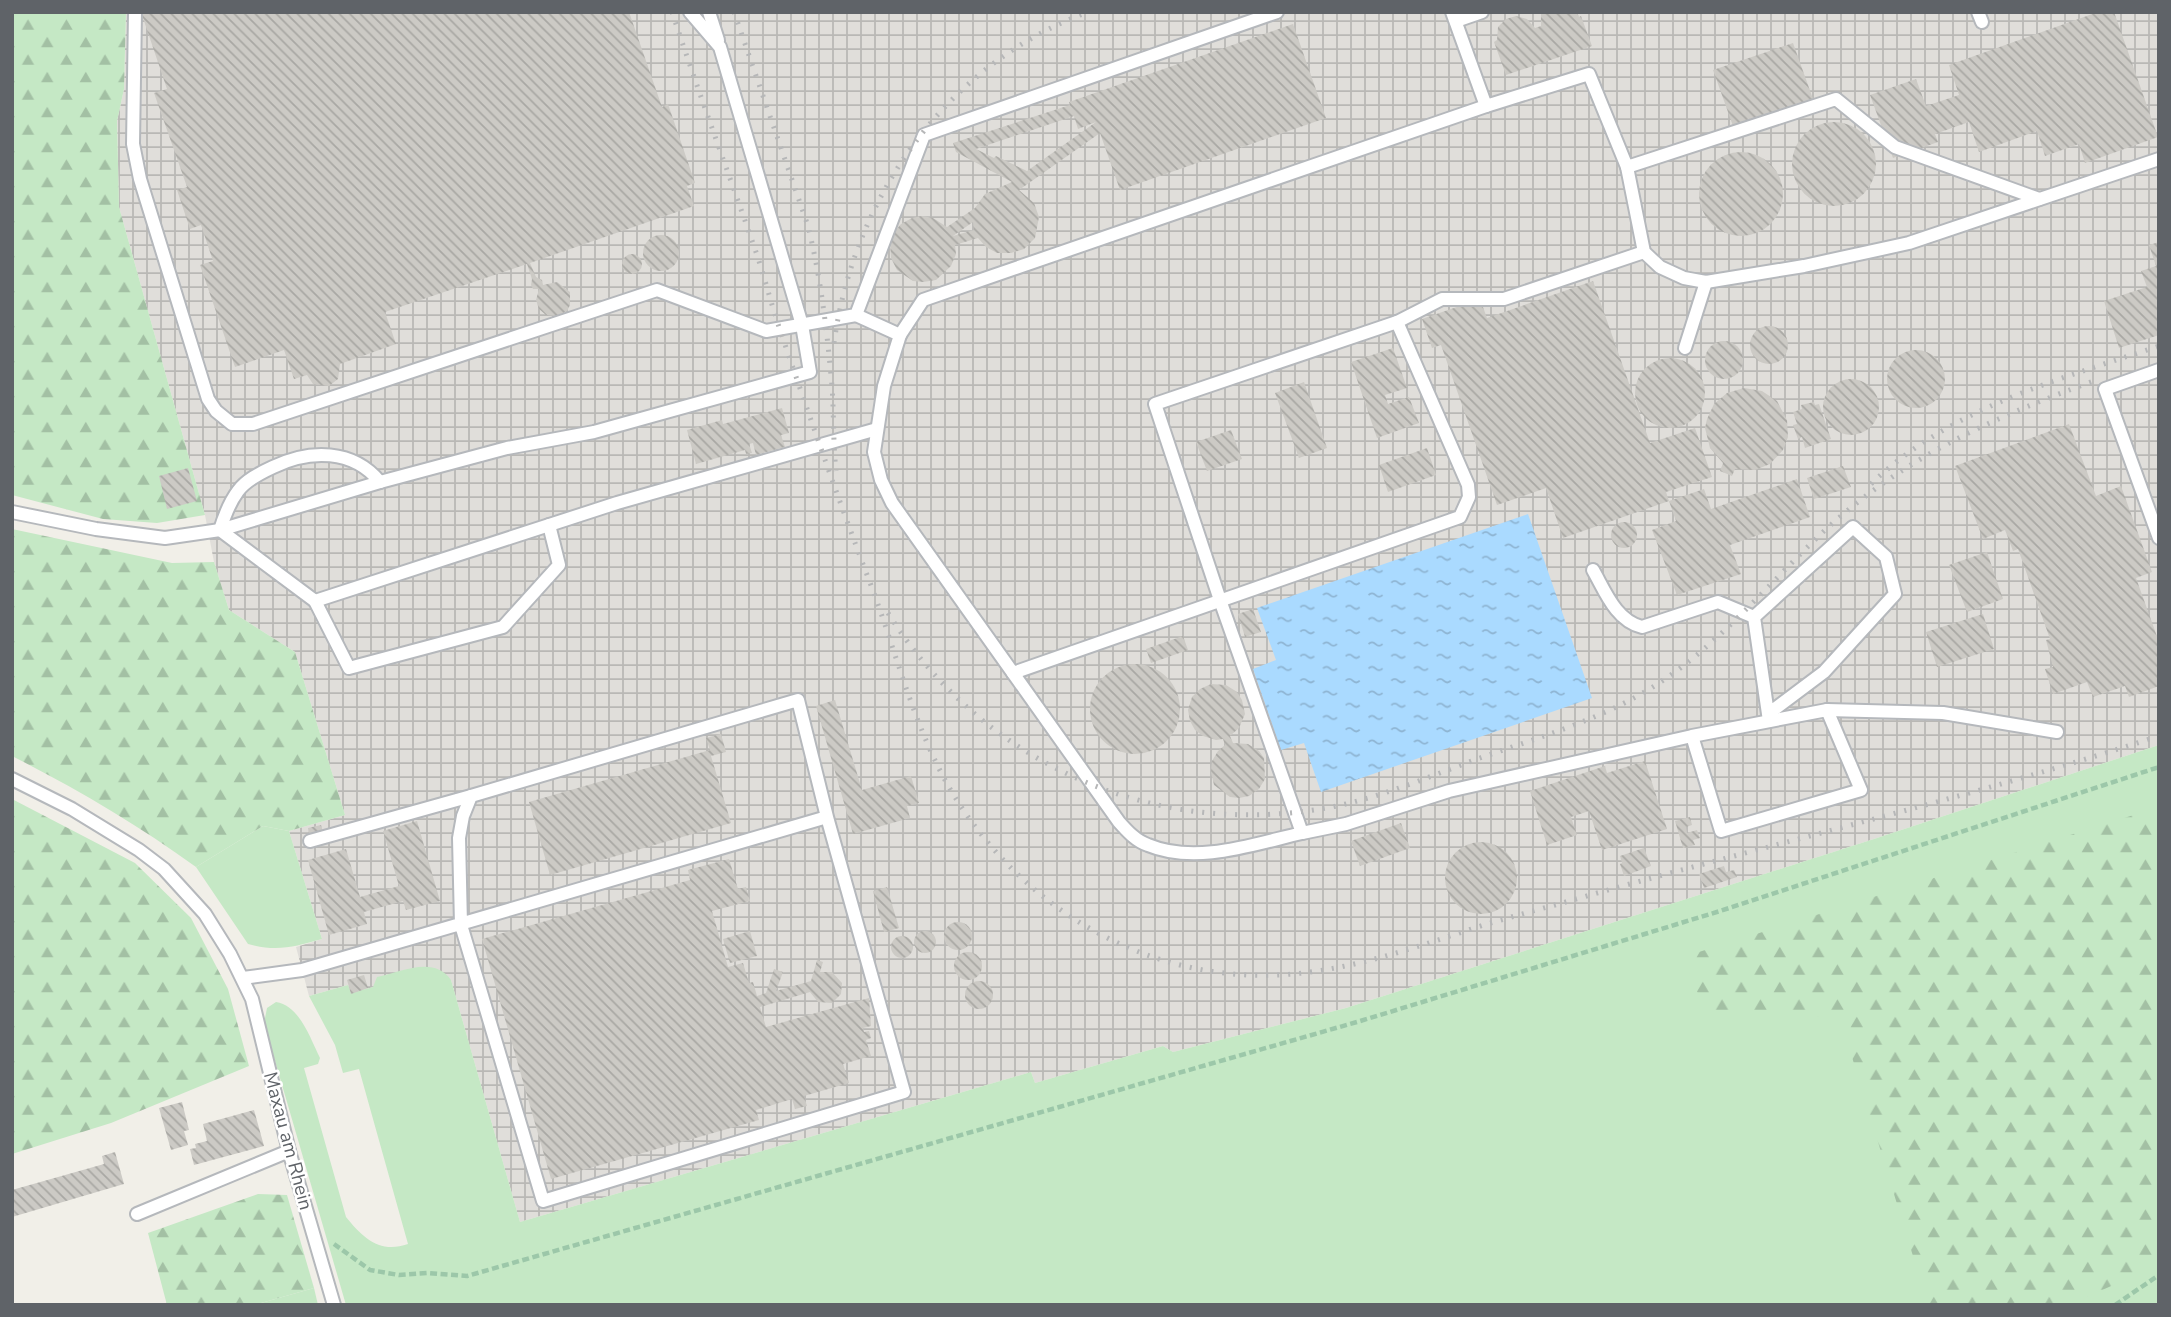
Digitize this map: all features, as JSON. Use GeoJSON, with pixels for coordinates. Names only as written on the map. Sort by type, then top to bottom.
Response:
{"type":"FeatureCollection","features":[{"type":"Feature","properties":{"kind":"lane"},"geometry":{"type":"LineString","coordinates":[[135,12],[133,144],[140,179],[208,399],[216,411],[232,424],[253,424],[656,290],[766,331],[856,315],[900,335]]}},
{"type":"Feature","properties":{"kind":"lane"},"geometry":{"type":"LineString","coordinates":[[690,12],[720,47]]}},
{"type":"Feature","properties":{"kind":"lane"},"geometry":{"type":"LineString","coordinates":[[12,512],[96,529],[165,538],[220,530],[380,482],[507,448],[594,432],[810,372],[802,325],[709,12]]}},
{"type":"Feature","properties":{"kind":"lane"},"geometry":{"type":"LineString","coordinates":[[856,315],[924,135],[1277,12]]}},
{"type":"Feature","properties":{"kind":"lane"},"geometry":{"type":"LineString","coordinates":[[1482,12],[1454,17],[1486,106]]}},
{"type":"Feature","properties":{"kind":"lane"},"geometry":{"type":"LineString","coordinates":[[2057,732],[1943,713],[1827,710],[1768,718],[1450,791],[1346,824],[1209,852],[1167,851],[1146,845],[1119,822],[892,503],[881,480],[874,452],[884,386],[900,335],[923,300],[1486,106],[1589,74],[1627,167],[1644,252],[1660,267],[1684,278],[1706,282],[1804,266],[1909,243],[2159,159]]}},
{"type":"Feature","properties":{"kind":"lane"},"geometry":{"type":"LineString","coordinates":[[1627,167],[1836,99],[1895,147],[2039,199]]}},
{"type":"Feature","properties":{"kind":"lane"},"geometry":{"type":"LineString","coordinates":[[1302,833],[1155,404],[1397,322],[1442,299],[1504,299],[1644,252]]}},
{"type":"Feature","properties":{"kind":"lane"},"geometry":{"type":"LineString","coordinates":[[1685,348],[1706,282]]}},
{"type":"Feature","properties":{"kind":"lane"},"geometry":{"type":"LineString","coordinates":[[1013,673],[1460,517],[1469,497],[1468,485],[1397,322]]}},
{"type":"Feature","properties":{"kind":"lane"},"geometry":{"type":"LineString","coordinates":[[2159,370],[2105,389],[2159,538]]}},
{"type":"Feature","properties":{"kind":"lane"},"geometry":{"type":"LineString","coordinates":[[315,601],[617,503],[877,429]]}},
{"type":"Feature","properties":{"kind":"lane"},"geometry":{"type":"LineString","coordinates":[[220,530],[238,490],[256,474],[288,459],[316,454],[340,456],[356,461],[371,471],[380,482]]}},
{"type":"Feature","properties":{"kind":"lane"},"geometry":{"type":"LineString","coordinates":[[220,530],[315,601],[349,668],[503,627],[559,565],[549,525]]}},
{"type":"Feature","properties":{"kind":"lane"},"geometry":{"type":"LineString","coordinates":[[1754,617],[1853,527],[1886,556],[1895,594],[1824,673],[1768,718]]}},
{"type":"Feature","properties":{"kind":"lane"},"geometry":{"type":"LineString","coordinates":[[1593,570],[1622,616],[1633,625],[1642,627],[1717,602],[1754,617]]}},
{"type":"Feature","properties":{"kind":"lane"},"geometry":{"type":"LineString","coordinates":[[1754,617],[1768,718]]}},
{"type":"Feature","properties":{"kind":"lane"},"geometry":{"type":"LineString","coordinates":[[310,841],[798,700],[827,817],[904,1092],[543,1201],[461,925],[458,838],[471,796]]}},
{"type":"Feature","properties":{"kind":"lane"},"geometry":{"type":"LineString","coordinates":[[1692,736],[1720,831],[1861,790],[1827,710]]}},
{"type":"Feature","properties":{"kind":"lane","name":"Maxau am Rhein"},"geometry":{"type":"LineString","coordinates":[[12,779],[72,809],[139,850],[164,869],[205,914],[243,978],[252,999],[289,1151],[334,1305]]}},
{"type":"Feature","properties":{"kind":"lane"},"geometry":{"type":"LineString","coordinates":[[243,978],[302,970],[827,817]]}},
{"type":"Feature","properties":{"kind":"lane"},"geometry":{"type":"LineString","coordinates":[[137,1214],[289,1151]]}},
{"type":"Feature","properties":{"kind":"path"},"geometry":{"type":"LineString","coordinates":[[310,1223],[326,1239],[370,1270],[399,1275],[427,1273],[467,1276],[1331,1030],[1549,965],[2159,767]]}},
{"type":"Feature","properties":{"kind":"path"},"geometry":{"type":"LineString","coordinates":[[2115,1305],[2159,1275]]}},
{"type":"Feature","properties":{"kind":"shaded area"},"geometry":{"type":"Polygon","coordinates":[[[126,12],[2159,12],[2159,745],[1346,1008],[1173,1052],[1163,1046],[1035,1083],[1031,1072],[520,1222],[451,980],[373,987],[351,994],[348,985],[309,996],[296,947],[322,939],[289,831],[345,815],[295,652],[229,610],[214,562],[205,515],[119,207],[117,121],[124,89],[126,12]]]}},
{"type":"Feature","properties":{"kind":"green space"},"geometry":{"type":"Polygon","coordinates":[[[12,12],[126,12],[124,89],[117,121],[119,207],[205,515],[157,523],[103,519],[12,495],[12,12]]]}},
{"type":"Feature","properties":{"kind":"green space"},"geometry":{"type":"Polygon","coordinates":[[[12,529],[172,563],[214,562],[229,610],[295,652],[345,815],[289,831],[263,826],[196,867],[107,808],[12,756],[12,529]]]}},
{"type":"Feature","properties":{"kind":"green space"},"geometry":{"type":"Polygon","coordinates":[[[2159,745],[2159,1305],[346,1305],[264,1023],[267,1008],[276,1002],[292,1010],[303,1024],[320,1058],[318,1064],[304,1068],[346,1217],[373,1242],[398,1247],[408,1244],[359,1069],[343,1073],[335,1045],[309,996],[348,985],[351,993],[373,987],[377,977],[417,967],[436,968],[444,972],[451,980],[520,1222],[1031,1072],[1035,1083],[1163,1046],[1173,1052],[1346,1008],[2159,745]]]}},
{"type":"Feature","properties":{"kind":"green space"},"geometry":{"type":"Polygon","coordinates":[[[12,799],[135,863],[191,918],[228,989],[249,1066],[111,1123],[12,1154],[12,799]]]}},
{"type":"Feature","properties":{"kind":"green space"},"geometry":{"type":"Polygon","coordinates":[[[2159,807],[2159,1265],[2068,1305],[1928,1305],[1840,1018],[1705,1011],[1683,957],[2159,807]]]}},
{"type":"Feature","properties":{"kind":"green space"},"geometry":{"type":"Polygon","coordinates":[[[263,826],[289,831],[322,939],[285,948],[248,944],[196,867],[263,826]]]}},
{"type":"Feature","properties":{"kind":"green space"},"geometry":{"type":"Polygon","coordinates":[[[258,1194],[287,1195],[314,1288],[254,1305],[167,1305],[148,1233],[258,1194]]]}},
{"type":"Feature","properties":{"kind":"green space"},"geometry":{"type":"Polygon","coordinates":[[[314,1288],[318,1305],[254,1305],[314,1288]]]}},
{"type":"Feature","properties":{"kind":"water"},"geometry":{"type":"Polygon","coordinates":[[[1528,514],[1592,698],[1321,792],[1304,743],[1281,750],[1253,669],[1276,660],[1257,608],[1528,514]]]}},
{"type":"Feature","properties":{"kind":"building"},"geometry":{"type":"Polygon","coordinates":[[[141,12],[629,12],[662,107],[668,104],[695,183],[687,186],[694,206],[530,263],[543,285],[557,282],[570,292],[567,311],[558,316],[546,315],[539,309],[536,300],[539,289],[533,289],[531,285],[532,279],[527,264],[385,312],[396,344],[340,364],[338,379],[329,386],[313,384],[307,375],[294,379],[284,350],[235,367],[200,265],[213,261],[201,225],[190,229],[177,190],[187,187],[154,93],[167,89],[141,12]]]}},
{"type":"Feature","properties":{"kind":"building"},"geometry":{"type":"Polygon","coordinates":[[[1541,12],[1577,12],[1592,46],[1506,75],[1494,42],[1497,40],[1498,27],[1506,19],[1516,16],[1527,19],[1535,28],[1541,26],[1541,12]]]}},
{"type":"Feature","properties":{"kind":"building"},"geometry":{"type":"Polygon","coordinates":[[[2098,12],[2114,12],[2158,137],[2085,163],[2079,144],[2045,156],[2037,131],[1979,152],[1969,122],[1935,134],[1938,142],[1893,158],[1870,95],[1916,79],[1926,106],[1959,95],[1949,65],[2098,12]]]}},
{"type":"Feature","properties":{"kind":"building"},"geometry":{"type":"Polygon","coordinates":[[[1293,24],[1326,118],[1120,190],[1100,133],[1019,190],[1034,203],[1039,217],[1035,238],[1024,249],[997,253],[986,247],[978,238],[955,245],[956,254],[951,266],[936,280],[913,281],[897,270],[891,258],[890,243],[901,224],[922,216],[933,218],[947,227],[975,208],[985,194],[1012,182],[956,152],[953,143],[1070,105],[1069,102],[1293,24]],[[1074,116],[976,149],[1027,171],[1096,122],[1078,129],[1074,116]],[[973,222],[953,236],[974,230],[973,222]]]}},
{"type":"Feature","properties":{"kind":"building"},"geometry":{"type":"Polygon","coordinates":[[[1793,43],[1813,99],[1733,126],[1713,70],[1793,43]]]}},
{"type":"Feature","properties":{"kind":"building"},"geometry":{"type":"Polygon","coordinates":[[[1834,122],[1850,125],[1864,134],[1873,148],[1876,164],[1873,180],[1864,194],[1850,203],[1834,206],[1818,203],[1804,194],[1795,180],[1792,164],[1795,148],[1804,134],[1818,125],[1834,122]]]}},
{"type":"Feature","properties":{"kind":"building"},"geometry":{"type":"Polygon","coordinates":[[[1741,152],[1757,155],[1771,164],[1780,178],[1783,194],[1780,210],[1771,224],[1757,233],[1741,236],[1725,233],[1711,224],[1702,210],[1699,194],[1702,178],[1711,164],[1725,155],[1741,152]]]}},
{"type":"Feature","properties":{"kind":"building"},"geometry":{"type":"Polygon","coordinates":[[[661,235],[673,241],[679,253],[673,265],[661,271],[649,265],[643,253],[649,241],[661,235]]]}},
{"type":"Feature","properties":{"kind":"building"},"geometry":{"type":"Polygon","coordinates":[[[2159,242],[2159,335],[2119,348],[2104,301],[2147,287],[2141,271],[2156,266],[2149,245],[2159,242]]]}},
{"type":"Feature","properties":{"kind":"building"},"geometry":{"type":"Polygon","coordinates":[[[632,254],[639,257],[642,264],[639,271],[632,274],[625,271],[622,264],[625,257],[632,254]]]}},
{"type":"Feature","properties":{"kind":"building"},"geometry":{"type":"Polygon","coordinates":[[[1593,281],[1650,443],[1695,428],[1712,477],[1666,492],[1669,501],[1563,538],[1546,488],[1497,505],[1441,345],[1432,348],[1422,319],[1480,299],[1487,318],[1593,281]]]}},
{"type":"Feature","properties":{"kind":"building"},"geometry":{"type":"Polygon","coordinates":[[[1769,326],[1782,332],[1788,345],[1782,358],[1769,364],[1756,358],[1750,345],[1756,332],[1769,326]]]}},
{"type":"Feature","properties":{"kind":"building"},"geometry":{"type":"Polygon","coordinates":[[[1724,341],[1737,347],[1743,360],[1737,373],[1724,379],[1711,373],[1705,360],[1711,347],[1724,341]]]}},
{"type":"Feature","properties":{"kind":"building"},"geometry":{"type":"Polygon","coordinates":[[[1393,348],[1407,388],[1385,395],[1388,404],[1409,397],[1419,423],[1377,438],[1351,362],[1393,348]]]}},
{"type":"Feature","properties":{"kind":"building"},"geometry":{"type":"Polygon","coordinates":[[[1910,350],[1922,350],[1937,358],[1945,373],[1945,385],[1937,400],[1922,408],[1910,408],[1895,400],[1887,385],[1887,373],[1895,358],[1910,350]]]}},
{"type":"Feature","properties":{"kind":"building"},"geometry":{"type":"Polygon","coordinates":[[[1663,358],[1677,358],[1690,364],[1699,373],[1705,393],[1703,406],[1695,418],[1677,428],[1663,428],[1650,422],[1641,413],[1635,400],[1635,386],[1641,373],[1650,364],[1663,358]]]}},
{"type":"Feature","properties":{"kind":"building"},"geometry":{"type":"Polygon","coordinates":[[[1851,379],[1862,381],[1871,387],[1877,396],[1877,418],[1871,427],[1862,433],[1851,435],[1840,433],[1831,427],[1825,418],[1823,407],[1825,396],[1831,387],[1840,381],[1851,379]]]}},
{"type":"Feature","properties":{"kind":"building"},"geometry":{"type":"Polygon","coordinates":[[[1304,382],[1327,448],[1299,458],[1275,393],[1304,382]]]}},
{"type":"Feature","properties":{"kind":"building"},"geometry":{"type":"Polygon","coordinates":[[[1744,388],[1762,391],[1777,401],[1787,420],[1788,437],[1783,450],[1770,464],[1755,470],[1735,469],[1732,476],[1720,471],[1723,463],[1710,448],[1705,428],[1714,404],[1727,393],[1744,388]]]}},
{"type":"Feature","properties":{"kind":"building"},"geometry":{"type":"Polygon","coordinates":[[[1814,402],[1815,405],[1819,404],[1831,439],[1805,448],[1802,437],[1798,439],[1793,425],[1797,424],[1793,412],[1802,409],[1801,405],[1814,402]]]}},
{"type":"Feature","properties":{"kind":"building"},"geometry":{"type":"Polygon","coordinates":[[[782,408],[789,433],[781,435],[785,447],[756,455],[753,443],[749,444],[752,453],[746,454],[745,450],[696,464],[687,430],[722,420],[723,424],[782,408]]]}},
{"type":"Feature","properties":{"kind":"building"},"geometry":{"type":"Polygon","coordinates":[[[2069,424],[2096,496],[2121,486],[2152,572],[2136,578],[2159,642],[2159,686],[2129,697],[2125,686],[2093,697],[2087,682],[2053,694],[2045,669],[2053,667],[2046,640],[2050,639],[2018,549],[2013,551],[2005,530],[1983,539],[1955,466],[2069,424]]]}},
{"type":"Feature","properties":{"kind":"building"},"geometry":{"type":"Polygon","coordinates":[[[1231,430],[1242,459],[1207,471],[1196,442],[1231,430]]]}},
{"type":"Feature","properties":{"kind":"building"},"geometry":{"type":"Polygon","coordinates":[[[1427,448],[1436,475],[1388,492],[1379,465],[1427,448]]]}},
{"type":"Feature","properties":{"kind":"building"},"geometry":{"type":"Polygon","coordinates":[[[1843,466],[1851,487],[1814,499],[1807,478],[1843,466]]]}},
{"type":"Feature","properties":{"kind":"building"},"geometry":{"type":"Polygon","coordinates":[[[188,468],[197,501],[167,509],[159,476],[188,468]]]}},
{"type":"Feature","properties":{"kind":"building"},"geometry":{"type":"Polygon","coordinates":[[[1797,479],[1810,517],[1730,545],[1741,574],[1677,595],[1652,530],[1676,521],[1669,501],[1704,489],[1711,509],[1797,479]]]}},
{"type":"Feature","properties":{"kind":"building"},"geometry":{"type":"Polygon","coordinates":[[[1624,522],[1633,526],[1637,535],[1633,544],[1624,548],[1615,544],[1611,535],[1615,526],[1624,522]]]}},
{"type":"Feature","properties":{"kind":"building"},"geometry":{"type":"Polygon","coordinates":[[[1987,552],[2003,599],[1967,612],[1949,565],[1987,552]]]}},
{"type":"Feature","properties":{"kind":"building"},"geometry":{"type":"Polygon","coordinates":[[[1253,609],[1261,632],[1245,637],[1238,614],[1253,609]]]}},
{"type":"Feature","properties":{"kind":"building"},"geometry":{"type":"Polygon","coordinates":[[[1983,614],[1994,649],[1937,667],[1926,632],[1983,614]]]}},
{"type":"Feature","properties":{"kind":"building"},"geometry":{"type":"Polygon","coordinates":[[[1183,636],[1188,650],[1151,663],[1146,649],[1183,636]]]}},
{"type":"Feature","properties":{"kind":"building"},"geometry":{"type":"Polygon","coordinates":[[[1135,664],[1152,667],[1167,677],[1177,692],[1180,709],[1177,726],[1167,741],[1152,751],[1135,754],[1118,751],[1103,741],[1093,726],[1090,709],[1093,692],[1103,677],[1118,667],[1135,664]]]}},
{"type":"Feature","properties":{"kind":"building"},"geometry":{"type":"Polygon","coordinates":[[[1211,684],[1226,685],[1237,692],[1245,714],[1239,728],[1230,736],[1233,743],[1248,744],[1264,758],[1265,779],[1259,789],[1249,796],[1230,797],[1214,785],[1212,761],[1225,745],[1223,739],[1203,736],[1195,730],[1190,721],[1188,710],[1192,697],[1211,684]]]}},
{"type":"Feature","properties":{"kind":"building"},"geometry":{"type":"Polygon","coordinates":[[[835,700],[862,790],[911,776],[919,803],[907,806],[910,818],[853,834],[816,706],[835,700]]]}},
{"type":"Feature","properties":{"kind":"building"},"geometry":{"type":"Polygon","coordinates":[[[721,734],[726,752],[711,756],[731,823],[550,875],[529,802],[710,750],[706,738],[721,734]]]}},
{"type":"Feature","properties":{"kind":"building"},"geometry":{"type":"Polygon","coordinates":[[[1645,761],[1667,829],[1602,850],[1589,811],[1571,817],[1577,835],[1547,845],[1530,791],[1605,766],[1607,773],[1645,761]]]}},
{"type":"Feature","properties":{"kind":"building"},"geometry":{"type":"Polygon","coordinates":[[[1690,817],[1692,825],[1686,827],[1687,833],[1697,830],[1700,838],[1693,840],[1695,845],[1683,848],[1675,821],[1690,817]]]}},
{"type":"Feature","properties":{"kind":"building"},"geometry":{"type":"Polygon","coordinates":[[[417,821],[440,901],[406,910],[403,901],[364,912],[367,924],[329,935],[308,860],[346,849],[360,897],[399,886],[383,831],[417,821]]]}},
{"type":"Feature","properties":{"kind":"building"},"geometry":{"type":"Polygon","coordinates":[[[1401,823],[1410,848],[1360,866],[1351,841],[1401,823]]]}},
{"type":"Feature","properties":{"kind":"building"},"geometry":{"type":"Polygon","coordinates":[[[321,825],[323,832],[309,835],[308,828],[321,825]]]}},
{"type":"Feature","properties":{"kind":"building"},"geometry":{"type":"Polygon","coordinates":[[[1481,842],[1501,848],[1511,858],[1517,878],[1511,898],[1501,908],[1481,914],[1461,908],[1451,898],[1445,878],[1451,858],[1461,848],[1481,842]]]}},
{"type":"Feature","properties":{"kind":"building"},"geometry":{"type":"Polygon","coordinates":[[[1644,848],[1651,866],[1624,876],[1620,856],[1644,848]]]}},
{"type":"Feature","properties":{"kind":"building"},"geometry":{"type":"Polygon","coordinates":[[[729,859],[738,889],[746,887],[750,901],[712,911],[728,967],[743,963],[749,983],[753,982],[757,996],[766,993],[774,969],[783,972],[776,991],[811,981],[817,960],[823,962],[820,972],[832,972],[842,983],[841,994],[832,1003],[818,1002],[810,992],[760,1007],[766,1027],[869,998],[871,1026],[863,1028],[864,1032],[869,1031],[871,1038],[866,1040],[871,1056],[843,1064],[849,1083],[804,1096],[807,1106],[795,1109],[792,1099],[756,1110],[759,1120],[551,1179],[482,939],[690,880],[688,870],[729,859]]]}},
{"type":"Feature","properties":{"kind":"building"},"geometry":{"type":"Polygon","coordinates":[[[1724,866],[1726,872],[1734,870],[1737,877],[1704,888],[1699,874],[1724,866]]]}},
{"type":"Feature","properties":{"kind":"building"},"geometry":{"type":"Polygon","coordinates":[[[887,887],[899,928],[884,932],[873,891],[887,887]]]}},
{"type":"Feature","properties":{"kind":"building"},"geometry":{"type":"Polygon","coordinates":[[[958,922],[968,926],[972,936],[968,946],[958,950],[948,946],[944,936],[948,926],[958,922]]]}},
{"type":"Feature","properties":{"kind":"building"},"geometry":{"type":"Polygon","coordinates":[[[750,931],[757,956],[730,963],[723,939],[750,931]]]}},
{"type":"Feature","properties":{"kind":"building"},"geometry":{"type":"Polygon","coordinates":[[[925,931],[933,934],[936,942],[933,950],[925,953],[917,950],[914,942],[917,934],[925,931]]]}},
{"type":"Feature","properties":{"kind":"building"},"geometry":{"type":"Polygon","coordinates":[[[902,936],[910,939],[913,947],[910,955],[902,958],[894,955],[891,947],[894,939],[902,936]]]}},
{"type":"Feature","properties":{"kind":"building"},"geometry":{"type":"Polygon","coordinates":[[[968,952],[978,956],[982,966],[978,976],[968,980],[958,976],[954,966],[958,956],[968,952]]]}},
{"type":"Feature","properties":{"kind":"building"},"geometry":{"type":"Polygon","coordinates":[[[364,975],[368,988],[351,994],[347,980],[364,975]]]}},
{"type":"Feature","properties":{"kind":"building"},"geometry":{"type":"Polygon","coordinates":[[[979,981],[989,985],[993,995],[989,1005],[979,1009],[969,1005],[965,995],[969,985],[979,981]]]}},
{"type":"Feature","properties":{"kind":"building"},"geometry":{"type":"Polygon","coordinates":[[[182,1102],[189,1130],[184,1131],[188,1145],[171,1150],[159,1108],[182,1102]]]}},
{"type":"Feature","properties":{"kind":"building"},"geometry":{"type":"Polygon","coordinates":[[[254,1110],[264,1146],[194,1165],[190,1149],[196,1148],[195,1144],[207,1141],[203,1124],[254,1110]]]}},
{"type":"Feature","properties":{"kind":"building"},"geometry":{"type":"Polygon","coordinates":[[[115,1152],[124,1184],[12,1217],[12,1190],[104,1164],[102,1156],[115,1152]]]}},
{"type":"Feature","properties":{"kind":"railway"},"geometry":{"type":"LineString","coordinates":[[672,12],[812,422],[909,697],[932,754],[962,808],[988,843],[1018,874],[1050,902],[1085,926],[1123,945],[1162,960],[1204,970],[1247,975],[1278,975],[1339,967],[1399,952],[1590,895],[2018,779],[2159,736]]}},
{"type":"Feature","properties":{"kind":"railway"},"geometry":{"type":"LineString","coordinates":[[734,12],[813,246],[828,345],[836,471]]}},
{"type":"Feature","properties":{"kind":"railway"},"geometry":{"type":"LineString","coordinates":[[834,343],[845,289],[862,237],[886,188],[915,142],[951,101],[991,65],[1037,35],[1088,12]]}},
{"type":"Feature","properties":{"kind":"railway"},"geometry":{"type":"LineString","coordinates":[[1871,484],[1935,435],[1970,416],[2006,399],[2159,346]]}},
{"type":"Feature","properties":{"kind":"railway"},"geometry":{"type":"LineString","coordinates":[[888,613],[927,666],[972,711],[1022,749],[1077,778],[1136,799],[1197,812],[1261,815],[1326,808],[1404,786],[1571,726],[1636,697],[1701,651],[1743,613],[1823,532],[1887,481],[1919,460],[1988,424],[2099,379]]}}]}
